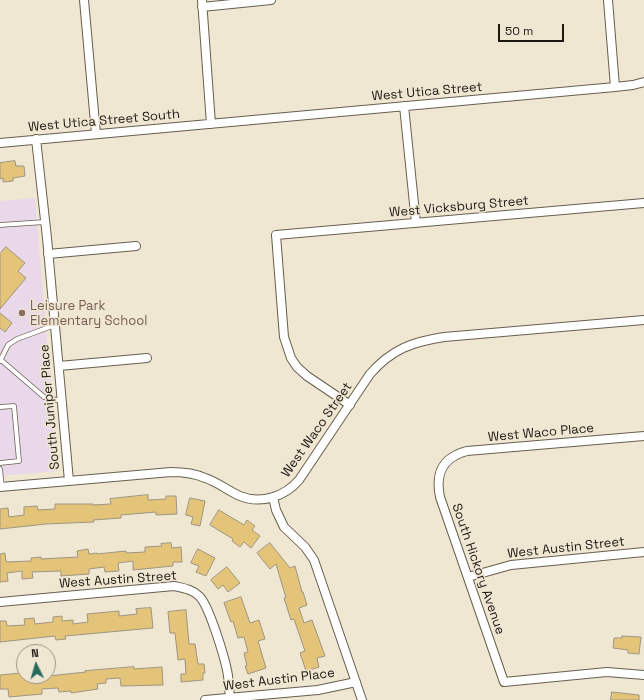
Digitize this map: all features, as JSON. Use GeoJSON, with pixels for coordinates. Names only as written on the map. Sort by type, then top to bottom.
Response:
{"type":"FeatureCollection","features":[{"type":"Feature","properties":{"kind":"street"},"geometry":{"type":"LineString","coordinates":[[84,0],[96,134]]}},
{"type":"Feature","properties":{"kind":"street"},"geometry":{"type":"LineString","coordinates":[[211,124],[202,3],[271,0]]}},
{"type":"Feature","properties":{"kind":"street"},"geometry":{"type":"LineString","coordinates":[[608,0],[615,87]]}},
{"type":"Feature","properties":{"kind":"street","name":"West Utica Street"},"geometry":{"type":"LineString","coordinates":[[211,124],[615,87],[644,82]]}},
{"type":"Feature","properties":{"kind":"street"},"geometry":{"type":"LineString","coordinates":[[404,106],[416,223]]}},
{"type":"Feature","properties":{"kind":"street","name":"West Utica Street South"},"geometry":{"type":"LineString","coordinates":[[0,143],[211,124]]}},
{"type":"Feature","properties":{"kind":"street","name":"South Juniper Place"},"geometry":{"type":"LineString","coordinates":[[36,139],[69,481]]}},
{"type":"Feature","properties":{"kind":"street","name":"West Vicksburg Street"},"geometry":{"type":"LineString","coordinates":[[350,405],[307,376],[297,367],[291,358],[284,337],[276,235],[644,203]]}},
{"type":"Feature","properties":{"kind":"street"},"geometry":{"type":"LineString","coordinates":[[48,254],[136,246]]}},
{"type":"Feature","properties":{"kind":"street","name":"West Waco Street"},"geometry":{"type":"LineString","coordinates":[[1,487],[162,472],[189,473],[212,481],[241,497],[258,499],[273,497],[287,491],[299,480],[370,374],[380,362],[405,347],[417,342],[444,337],[644,320]]}},
{"type":"Feature","properties":{"kind":"street"},"geometry":{"type":"LineString","coordinates":[[59,366],[147,358]]}},
{"type":"Feature","properties":{"kind":"street","name":"West Waco Place"},"geometry":{"type":"LineString","coordinates":[[445,463],[453,456],[467,451],[644,436]]}},
{"type":"Feature","properties":{"kind":"street","name":"South Hickory Avenue"},"geometry":{"type":"LineString","coordinates":[[445,463],[440,473],[438,489],[504,682],[607,672],[644,676]]}},
{"type":"Feature","properties":{"kind":"street"},"geometry":{"type":"LineString","coordinates":[[273,497],[276,510],[284,526],[305,547],[314,560],[362,700]]}},
{"type":"Feature","properties":{"kind":"street","name":"West Austin Street"},"geometry":{"type":"LineString","coordinates":[[468,577],[511,564],[644,552]]}},
{"type":"Feature","properties":{"kind":"street","name":"West Austin Street"},"geometry":{"type":"LineString","coordinates":[[0,602],[174,586],[190,590],[200,597],[208,610],[228,671],[230,698]]}},
{"type":"Feature","properties":{"kind":"street","name":"West Austin Place"},"geometry":{"type":"LineString","coordinates":[[205,700],[318,690],[356,682]]}},
{"type":"Feature","properties":{"kind":"lane"},"geometry":{"type":"LineString","coordinates":[[0,226],[45,222]]}},
{"type":"Feature","properties":{"kind":"lane"},"geometry":{"type":"LineString","coordinates":[[55,325],[17,339],[8,346],[0,360],[44,397],[62,401]]}},
{"type":"Feature","properties":{"kind":"lane"},"geometry":{"type":"LineString","coordinates":[[0,407],[14,406],[19,461],[0,463]]}},
{"type":"Feature","properties":{"kind":"lane"},"geometry":{"type":"LineString","coordinates":[[0,469],[1,487]]}},
{"type":"Feature","properties":{"kind":"shaded area","name":"Leisure Park Elementary School"},"geometry":{"type":"Polygon","coordinates":[[[35,198],[58,471],[0,476],[0,201],[35,198]]]}},
{"type":"Feature","properties":{"kind":"building"},"geometry":{"type":"Polygon","coordinates":[[[15,161],[16,166],[24,166],[25,176],[13,178],[13,181],[3,182],[3,178],[0,179],[0,163],[15,161]]]}},
{"type":"Feature","properties":{"kind":"building","name":"Leisure Park Elementary School"},"geometry":{"type":"Polygon","coordinates":[[[6,247],[25,263],[18,271],[26,278],[0,309],[0,254],[6,247]]]}},
{"type":"Feature","properties":{"kind":"building","name":"Leisure Park Elementary School"},"geometry":{"type":"Polygon","coordinates":[[[0,313],[12,323],[5,332],[0,328],[0,313]]]}},
{"type":"Feature","properties":{"kind":"building"},"geometry":{"type":"Polygon","coordinates":[[[148,495],[148,500],[166,499],[166,496],[176,496],[177,514],[156,515],[156,512],[121,515],[121,518],[93,520],[94,522],[46,524],[0,529],[0,509],[8,508],[9,517],[24,515],[24,507],[37,506],[38,510],[55,509],[55,504],[111,504],[110,499],[148,495]]]}},
{"type":"Feature","properties":{"kind":"building"},"geometry":{"type":"Polygon","coordinates":[[[190,498],[205,501],[200,526],[191,524],[193,517],[186,515],[190,498]]]}},
{"type":"Feature","properties":{"kind":"building"},"geometry":{"type":"Polygon","coordinates":[[[219,510],[244,525],[247,520],[255,526],[252,530],[260,536],[251,548],[244,542],[240,547],[232,541],[233,539],[210,525],[219,510]]]}},
{"type":"Feature","properties":{"kind":"building"},"geometry":{"type":"Polygon","coordinates":[[[171,543],[172,548],[181,547],[182,562],[173,562],[173,566],[133,570],[133,561],[118,563],[119,571],[105,572],[104,567],[89,569],[89,574],[61,576],[61,571],[32,572],[33,578],[22,579],[22,571],[7,573],[8,581],[0,582],[0,554],[5,553],[6,562],[31,561],[31,558],[41,557],[41,559],[78,557],[77,551],[88,549],[89,554],[126,551],[126,553],[145,552],[145,547],[162,546],[161,544],[171,543]]]}},
{"type":"Feature","properties":{"kind":"building"},"geometry":{"type":"Polygon","coordinates":[[[270,543],[290,568],[295,566],[307,605],[299,608],[304,623],[312,620],[325,656],[317,658],[319,667],[306,671],[300,653],[305,651],[294,619],[291,620],[276,564],[270,569],[257,553],[270,543]]]}},
{"type":"Feature","properties":{"kind":"building"},"geometry":{"type":"Polygon","coordinates":[[[198,549],[215,558],[206,576],[196,572],[199,566],[191,563],[198,549]]]}},
{"type":"Feature","properties":{"kind":"building"},"geometry":{"type":"Polygon","coordinates":[[[227,567],[240,583],[228,592],[223,585],[218,589],[211,580],[227,567]]]}},
{"type":"Feature","properties":{"kind":"building"},"geometry":{"type":"Polygon","coordinates":[[[241,597],[250,623],[259,620],[265,639],[258,641],[266,668],[248,674],[245,666],[247,666],[244,653],[248,652],[244,637],[238,638],[233,621],[231,622],[224,603],[241,597]]]}},
{"type":"Feature","properties":{"kind":"building"},"geometry":{"type":"Polygon","coordinates":[[[151,608],[153,628],[65,636],[66,639],[56,640],[55,636],[0,642],[0,621],[6,621],[7,626],[25,625],[24,619],[34,618],[35,624],[53,622],[53,617],[62,616],[62,621],[73,620],[73,624],[88,622],[87,614],[119,611],[119,616],[137,614],[136,609],[151,608]]]}},
{"type":"Feature","properties":{"kind":"building"},"geometry":{"type":"Polygon","coordinates":[[[186,610],[189,644],[195,644],[198,664],[204,664],[205,673],[203,673],[203,680],[181,682],[181,674],[186,674],[185,659],[178,660],[175,633],[170,633],[168,612],[186,610]]]}},
{"type":"Feature","properties":{"kind":"building"},"geometry":{"type":"Polygon","coordinates":[[[622,636],[641,637],[639,654],[628,653],[628,650],[613,648],[614,638],[622,638],[622,636]]]}},
{"type":"Feature","properties":{"kind":"building"},"geometry":{"type":"Polygon","coordinates":[[[134,667],[134,669],[162,667],[163,685],[121,686],[120,678],[106,679],[106,683],[97,684],[98,689],[71,693],[71,691],[59,692],[58,688],[42,689],[42,694],[9,697],[8,689],[0,689],[0,675],[16,673],[16,684],[56,684],[56,675],[86,672],[85,671],[134,667]]]}},
{"type":"Feature","properties":{"kind":"building"},"geometry":{"type":"Polygon","coordinates":[[[612,692],[639,695],[639,700],[611,700],[612,692]]]}},
{"type":"Feature","properties":{"kind":"place","name":"Leisure Park Elementary School"},"geometry":{"type":"Point","coordinates":[22,313]}}]}
